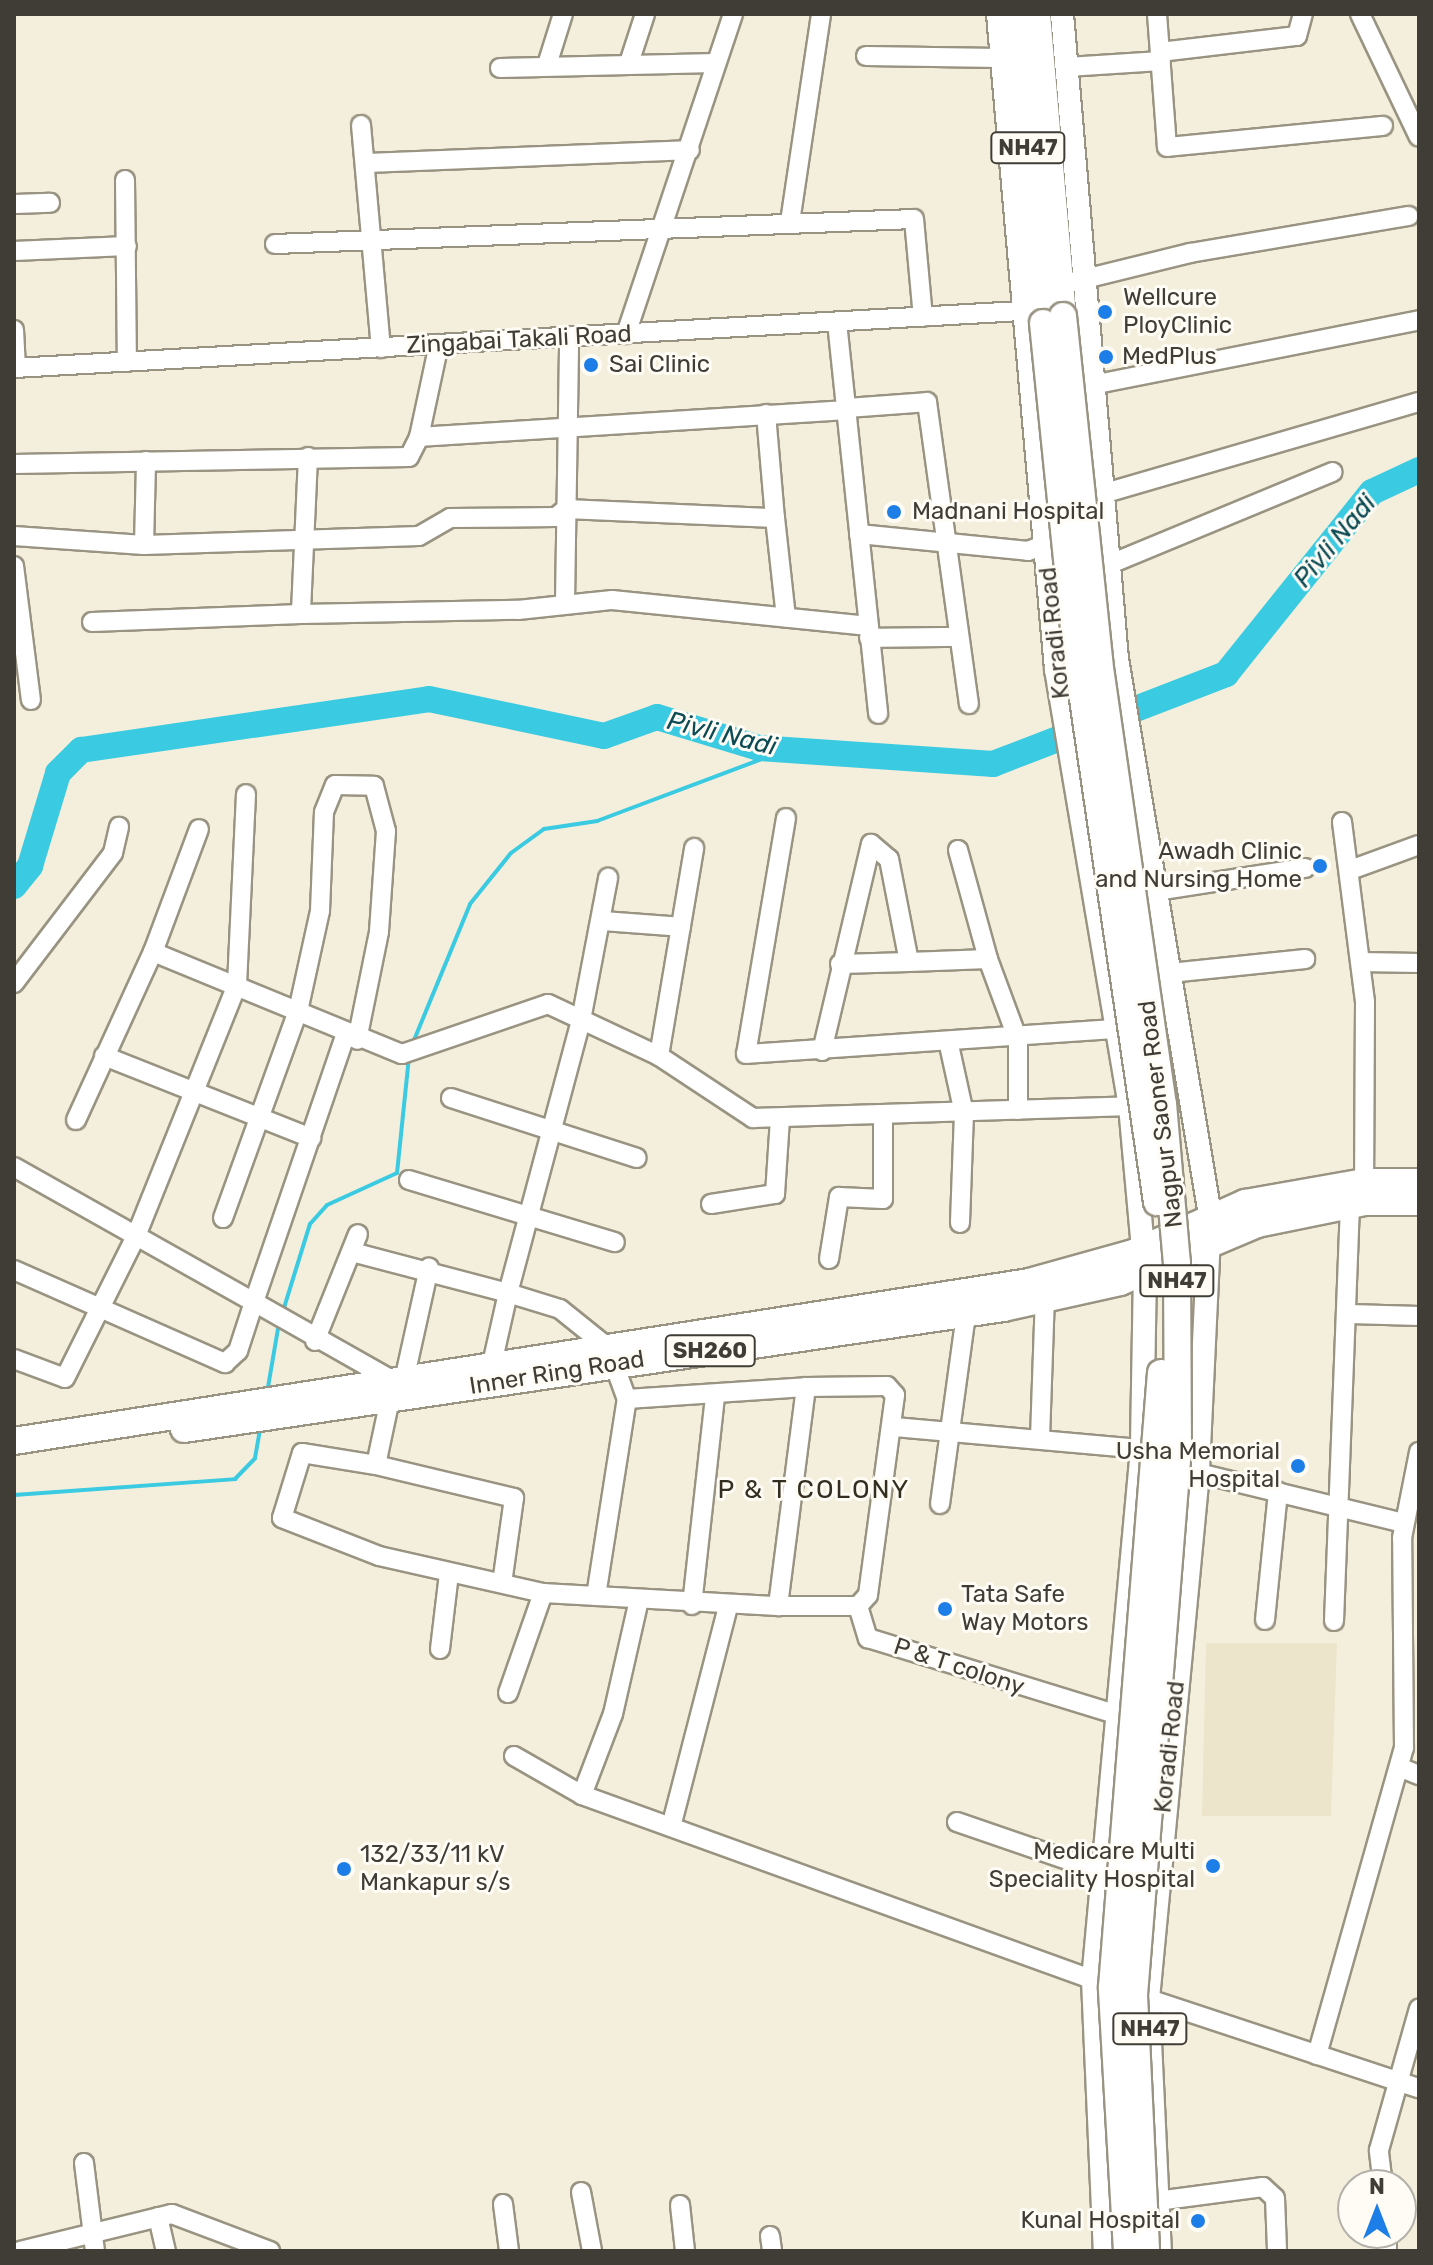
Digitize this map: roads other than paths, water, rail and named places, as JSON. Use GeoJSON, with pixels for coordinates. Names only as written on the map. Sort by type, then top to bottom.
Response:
{"type":"FeatureCollection","features":[{"type":"Feature","properties":{"kind":"highway","name":"NH47"},"geometry":{"type":"LineString","coordinates":[[1019,14],[1061,281]]}},
{"type":"Feature","properties":{"kind":"highway","name":"NH47"},"geometry":{"type":"LineString","coordinates":[[1037,14],[1061,281]]}},
{"type":"Feature","properties":{"kind":"highway","name":"Koradi Road"},"geometry":{"type":"LineString","coordinates":[[1053,314],[1061,281]]}},
{"type":"Feature","properties":{"kind":"highway","name":"Nagpur Saoner Road"},"geometry":{"type":"LineString","coordinates":[[1053,314],[1062,539],[1154,1184],[1163,1294],[1159,1465],[1112,1987],[1127,2251]]}},
{"type":"Feature","properties":{"kind":"highway","name":"Nagpur Saoner Road"},"geometry":{"type":"LineString","coordinates":[[1053,314],[1163,1104],[1177,1263],[1178,1448],[1134,1995],[1146,2251]]}},
{"type":"Feature","properties":{"kind":"highway","name":"SH260"},"geometry":{"type":"LineString","coordinates":[[1144,1259],[1210,1244],[1257,1224],[1419,1182]]}},
{"type":"Feature","properties":{"kind":"highway","name":"SH260"},"geometry":{"type":"LineString","coordinates":[[1144,1259],[1210,1215],[1359,1197],[1419,1202]]}},
{"type":"Feature","properties":{"kind":"highway","name":"Inner Ring Road"},"geometry":{"type":"LineString","coordinates":[[395,1385],[610,1355],[966,1314],[1045,1298],[1144,1259]]}},
{"type":"Feature","properties":{"kind":"highway","name":"Inner Ring Road"},"geometry":{"type":"LineString","coordinates":[[14,1459],[272,1411],[492,1364],[610,1355],[1144,1259]]}},
{"type":"Feature","properties":{"kind":"highway","name":"Inner Ring Road"},"geometry":{"type":"LineString","coordinates":[[14,1441],[230,1404],[272,1411]]}},
{"type":"Feature","properties":{"kind":"main road","name":"Koradi Road"},"geometry":{"type":"LineString","coordinates":[[998,14],[1000,58],[1053,314],[1046,544],[1056,669],[1088,843],[1130,1106],[1144,1259],[1142,1449],[1119,1715],[1099,1871],[1093,1980],[1105,2251]]}},
{"type":"Feature","properties":{"kind":"main road"},"geometry":{"type":"LineString","coordinates":[[1062,14],[1067,67],[1061,281],[1053,314],[1092,385],[1117,659],[1210,1215]]}},
{"type":"Feature","properties":{"kind":"main road"},"geometry":{"type":"LineString","coordinates":[[1088,843],[1145,828]]}},
{"type":"Feature","properties":{"kind":"main road"},"geometry":{"type":"LineString","coordinates":[[1140,1203],[1205,1185]]}},
{"type":"Feature","properties":{"kind":"main road","name":"NH47"},"geometry":{"type":"LineString","coordinates":[[1210,1215],[1210,1244]]}},
{"type":"Feature","properties":{"kind":"main road","name":"Koradi Road"},"geometry":{"type":"LineString","coordinates":[[1160,2251],[1148,1999],[1197,1482],[1210,1244]]}},
{"type":"Feature","properties":{"kind":"main road"},"geometry":{"type":"LineString","coordinates":[[1138,1494],[1197,1482]]}},
{"type":"Feature","properties":{"kind":"street"},"geometry":{"type":"LineString","coordinates":[[547,65],[563,14]]}},
{"type":"Feature","properties":{"kind":"street"},"geometry":{"type":"LineString","coordinates":[[630,60],[645,14]]}},
{"type":"Feature","properties":{"kind":"street"},"geometry":{"type":"LineString","coordinates":[[626,334],[666,226],[733,14]]}},
{"type":"Feature","properties":{"kind":"street"},"geometry":{"type":"LineString","coordinates":[[790,222],[821,14]]}},
{"type":"Feature","properties":{"kind":"street"},"geometry":{"type":"LineString","coordinates":[[1157,14],[1167,147],[1383,126]]}},
{"type":"Feature","properties":{"kind":"street"},"geometry":{"type":"LineString","coordinates":[[1067,67],[1160,57],[1297,36],[1303,14]]}},
{"type":"Feature","properties":{"kind":"street"},"geometry":{"type":"LineString","coordinates":[[1360,14],[1419,137]]}},
{"type":"Feature","properties":{"kind":"street"},"geometry":{"type":"LineString","coordinates":[[866,56],[1000,58]]}},
{"type":"Feature","properties":{"kind":"street"},"geometry":{"type":"LineString","coordinates":[[500,68],[630,60],[716,63]]}},
{"type":"Feature","properties":{"kind":"street"},"geometry":{"type":"LineString","coordinates":[[361,125],[370,163],[381,348]]}},
{"type":"Feature","properties":{"kind":"street"},"geometry":{"type":"LineString","coordinates":[[370,163],[690,150]]}},
{"type":"Feature","properties":{"kind":"street"},"geometry":{"type":"LineString","coordinates":[[125,180],[127,362]]}},
{"type":"Feature","properties":{"kind":"street"},"geometry":{"type":"LineString","coordinates":[[14,194],[14,212]]}},
{"type":"Feature","properties":{"kind":"street"},"geometry":{"type":"LineString","coordinates":[[15,204],[50,203]]}},
{"type":"Feature","properties":{"kind":"street"},"geometry":{"type":"LineString","coordinates":[[1061,281],[1190,253],[1409,216]]}},
{"type":"Feature","properties":{"kind":"street"},"geometry":{"type":"LineString","coordinates":[[275,244],[666,226],[914,219],[923,317]]}},
{"type":"Feature","properties":{"kind":"street"},"geometry":{"type":"LineString","coordinates":[[14,251],[127,246]]}},
{"type":"Feature","properties":{"kind":"street","name":"Zingabai Takali Road"},"geometry":{"type":"LineString","coordinates":[[15,368],[923,317],[1053,314]]}},
{"type":"Feature","properties":{"kind":"street"},"geometry":{"type":"LineString","coordinates":[[1092,385],[1419,320]]}},
{"type":"Feature","properties":{"kind":"street"},"geometry":{"type":"LineString","coordinates":[[837,322],[878,714]]}},
{"type":"Feature","properties":{"kind":"street"},"geometry":{"type":"LineString","coordinates":[[14,330],[15,368]]}},
{"type":"Feature","properties":{"kind":"street"},"geometry":{"type":"LineString","coordinates":[[565,603],[569,337]]}},
{"type":"Feature","properties":{"kind":"street"},"geometry":{"type":"LineString","coordinates":[[14,464],[409,457],[419,437],[439,344]]}},
{"type":"Feature","properties":{"kind":"street"},"geometry":{"type":"LineString","coordinates":[[419,437],[570,424],[927,402],[956,637],[969,704]]}},
{"type":"Feature","properties":{"kind":"street"},"geometry":{"type":"LineString","coordinates":[[1102,494],[1419,402]]}},
{"type":"Feature","properties":{"kind":"street"},"geometry":{"type":"LineString","coordinates":[[766,414],[786,617]]}},
{"type":"Feature","properties":{"kind":"street"},"geometry":{"type":"LineString","coordinates":[[301,614],[308,457]]}},
{"type":"Feature","properties":{"kind":"street"},"geometry":{"type":"LineString","coordinates":[[144,545],[146,461]]}},
{"type":"Feature","properties":{"kind":"street"},"geometry":{"type":"LineString","coordinates":[[1108,565],[1333,472]]}},
{"type":"Feature","properties":{"kind":"street"},"geometry":{"type":"LineString","coordinates":[[14,536],[144,545],[304,536],[419,536],[450,518],[556,517],[566,509],[775,518]]}},
{"type":"Feature","properties":{"kind":"street"},"geometry":{"type":"LineString","coordinates":[[859,534],[1028,551],[1046,544]]}},
{"type":"Feature","properties":{"kind":"street"},"geometry":{"type":"LineString","coordinates":[[14,566],[31,700]]}},
{"type":"Feature","properties":{"kind":"street"},"geometry":{"type":"LineString","coordinates":[[92,622],[612,600],[786,617],[869,632],[956,637]]}},
{"type":"Feature","properties":{"kind":"street"},"geometry":{"type":"LineString","coordinates":[[14,1270],[225,1363],[238,1351],[311,1138],[351,1038],[386,870],[374,786],[335,785],[327,793],[320,911],[298,1011],[223,1218]]}},
{"type":"Feature","properties":{"kind":"street"},"geometry":{"type":"LineString","coordinates":[[14,1359],[65,1378],[136,1236],[237,985],[246,794]]}},
{"type":"Feature","properties":{"kind":"street"},"geometry":{"type":"LineString","coordinates":[[786,818],[746,1054],[949,1045],[1116,1029]]}},
{"type":"Feature","properties":{"kind":"street"},"geometry":{"type":"LineString","coordinates":[[1334,1621],[1333,1506],[1359,1197],[1361,962],[1353,869],[1342,822]]}},
{"type":"Feature","properties":{"kind":"street"},"geometry":{"type":"LineString","coordinates":[[14,983],[113,853],[119,827]]}},
{"type":"Feature","properties":{"kind":"street"},"geometry":{"type":"LineString","coordinates":[[76,1120],[153,952],[199,829]]}},
{"type":"Feature","properties":{"kind":"street"},"geometry":{"type":"LineString","coordinates":[[822,1051],[840,964],[871,844],[889,859],[909,962]]}},
{"type":"Feature","properties":{"kind":"street"},"geometry":{"type":"LineString","coordinates":[[1353,869],[1419,845]]}},
{"type":"Feature","properties":{"kind":"street"},"geometry":{"type":"LineString","coordinates":[[659,1056],[694,848]]}},
{"type":"Feature","properties":{"kind":"street"},"geometry":{"type":"LineString","coordinates":[[958,850],[988,959],[1018,1040],[1018,1110]]}},
{"type":"Feature","properties":{"kind":"street"},"geometry":{"type":"LineString","coordinates":[[1156,891],[1305,868]]}},
{"type":"Feature","properties":{"kind":"street"},"geometry":{"type":"LineString","coordinates":[[492,1364],[508,1293],[533,1220],[552,1129],[581,1020],[608,878]]}},
{"type":"Feature","properties":{"kind":"street"},"geometry":{"type":"LineString","coordinates":[[602,921],[681,927]]}},
{"type":"Feature","properties":{"kind":"street"},"geometry":{"type":"LineString","coordinates":[[153,952],[298,1011],[351,1038],[402,1054],[426,1049],[540,1004],[659,1056],[753,1118],[1130,1106]]}},
{"type":"Feature","properties":{"kind":"street"},"geometry":{"type":"LineString","coordinates":[[840,964],[988,959]]}},
{"type":"Feature","properties":{"kind":"street"},"geometry":{"type":"LineString","coordinates":[[1170,973],[1305,959]]}},
{"type":"Feature","properties":{"kind":"street"},"geometry":{"type":"LineString","coordinates":[[1361,962],[1419,963]]}},
{"type":"Feature","properties":{"kind":"street"},"geometry":{"type":"LineString","coordinates":[[949,1045],[964,1113],[960,1223]]}},
{"type":"Feature","properties":{"kind":"street"},"geometry":{"type":"LineString","coordinates":[[104,1056],[311,1138]]}},
{"type":"Feature","properties":{"kind":"street"},"geometry":{"type":"LineString","coordinates":[[451,1098],[637,1158]]}},
{"type":"Feature","properties":{"kind":"street"},"geometry":{"type":"LineString","coordinates":[[829,1259],[839,1197],[883,1199],[883,1116]]}},
{"type":"Feature","properties":{"kind":"street"},"geometry":{"type":"LineString","coordinates":[[711,1204],[775,1194],[780,1119]]}},
{"type":"Feature","properties":{"kind":"street"},"geometry":{"type":"LineString","coordinates":[[14,1167],[395,1385]]}},
{"type":"Feature","properties":{"kind":"street"},"geometry":{"type":"LineString","coordinates":[[409,1180],[533,1220],[615,1242]]}},
{"type":"Feature","properties":{"kind":"street"},"geometry":{"type":"LineString","coordinates":[[315,1341],[358,1234]]}},
{"type":"Feature","properties":{"kind":"street"},"geometry":{"type":"LineString","coordinates":[[352,1252],[429,1268],[560,1309],[610,1355],[627,1399],[596,1596]]}},
{"type":"Feature","properties":{"kind":"street"},"geometry":{"type":"LineString","coordinates":[[376,1465],[395,1385],[429,1268]]}},
{"type":"Feature","properties":{"kind":"street"},"geometry":{"type":"LineString","coordinates":[[1040,1438],[1045,1298]]}},
{"type":"Feature","properties":{"kind":"street"},"geometry":{"type":"LineString","coordinates":[[940,1504],[966,1314]]}},
{"type":"Feature","properties":{"kind":"street"},"geometry":{"type":"LineString","coordinates":[[1350,1314],[1419,1316]]}},
{"type":"Feature","properties":{"kind":"street"},"geometry":{"type":"LineString","coordinates":[[502,1583],[514,1498],[376,1465],[302,1453],[282,1518],[379,1556],[543,1593],[692,1605],[858,1606],[868,1595],[895,1427],[895,1395],[887,1386],[806,1387],[627,1399]]}},
{"type":"Feature","properties":{"kind":"street"},"geometry":{"type":"LineString","coordinates":[[778,1606],[806,1387]]}},
{"type":"Feature","properties":{"kind":"street"},"geometry":{"type":"LineString","coordinates":[[692,1605],[715,1395]]}},
{"type":"Feature","properties":{"kind":"street"},"geometry":{"type":"LineString","coordinates":[[895,1427],[1142,1449]]}},
{"type":"Feature","properties":{"kind":"street"},"geometry":{"type":"LineString","coordinates":[[1317,2055],[1399,1767],[1410,1687],[1408,1535],[1419,1452]]}},
{"type":"Feature","properties":{"kind":"street"},"geometry":{"type":"LineString","coordinates":[[1197,1482],[1278,1492],[1333,1506],[1408,1535]]}},
{"type":"Feature","properties":{"kind":"street"},"geometry":{"type":"LineString","coordinates":[[1265,1620],[1278,1492]]}},
{"type":"Feature","properties":{"kind":"street"},"geometry":{"type":"LineString","coordinates":[[440,1649],[449,1573]]}},
{"type":"Feature","properties":{"kind":"street"},"geometry":{"type":"LineString","coordinates":[[508,1693],[543,1593]]}},
{"type":"Feature","properties":{"kind":"street"},"geometry":{"type":"LineString","coordinates":[[582,1795],[613,1714],[639,1600]]}},
{"type":"Feature","properties":{"kind":"street"},"geometry":{"type":"LineString","coordinates":[[671,1827],[728,1606]]}},
{"type":"Feature","properties":{"kind":"street","name":"P & T colony"},"geometry":{"type":"LineString","coordinates":[[858,1606],[868,1638],[1119,1715]]}},
{"type":"Feature","properties":{"kind":"street"},"geometry":{"type":"LineString","coordinates":[[514,1756],[582,1795],[1093,1980],[1419,2088]]}},
{"type":"Feature","properties":{"kind":"street"},"geometry":{"type":"LineString","coordinates":[[1399,1767],[1419,1775]]}},
{"type":"Feature","properties":{"kind":"street"},"geometry":{"type":"LineString","coordinates":[[957,1822],[1099,1871]]}},
{"type":"Feature","properties":{"kind":"street"},"geometry":{"type":"LineString","coordinates":[[1381,2169],[1379,2150],[1395,2080],[1419,2009]]}},
{"type":"Feature","properties":{"kind":"street"},"geometry":{"type":"LineString","coordinates":[[84,2163],[95,2251]]}},
{"type":"Feature","properties":{"kind":"street"},"geometry":{"type":"LineString","coordinates":[[1157,2201],[1263,2187],[1275,2198],[1277,2251]]}},
{"type":"Feature","properties":{"kind":"street"},"geometry":{"type":"LineString","coordinates":[[581,2192],[592,2251]]}},
{"type":"Feature","properties":{"kind":"street"},"geometry":{"type":"LineString","coordinates":[[503,2204],[509,2251]]}},
{"type":"Feature","properties":{"kind":"street"},"geometry":{"type":"LineString","coordinates":[[680,2205],[685,2251]]}},
{"type":"Feature","properties":{"kind":"street"},"geometry":{"type":"LineString","coordinates":[[20,2251],[91,2231],[172,2214],[270,2251]]}},
{"type":"Feature","properties":{"kind":"street"},"geometry":{"type":"LineString","coordinates":[[158,2217],[166,2251]]}},
{"type":"Feature","properties":{"kind":"waterway","name":"Pivli Nadi"},"geometry":{"type":"LineString","coordinates":[[14,886],[30,866],[58,773],[81,750],[429,699],[604,736],[657,717],[759,748],[993,764],[1226,674],[1372,492],[1419,470]]}},
{"type":"Feature","properties":{"kind":"waterway"},"geometry":{"type":"LineString","coordinates":[[412,1045],[470,904],[511,853],[544,829],[597,821],[786,750]]}},
{"type":"Feature","properties":{"kind":"waterway"},"geometry":{"type":"LineString","coordinates":[[283,1311],[310,1224],[327,1205],[397,1173],[409,1057]]}},
{"type":"Feature","properties":{"kind":"waterway"},"geometry":{"type":"LineString","coordinates":[[267,1393],[279,1323]]}},
{"type":"Feature","properties":{"kind":"waterway"},"geometry":{"type":"LineString","coordinates":[[14,1495],[235,1479],[255,1458],[261,1425]]}},
{"type":"Feature","properties":{"kind":"place","name":"Wellcure PloyClinic"},"geometry":{"type":"Point","coordinates":[1105,312]}},
{"type":"Feature","properties":{"kind":"place","name":"MedPlus"},"geometry":{"type":"Point","coordinates":[1106,357]}},
{"type":"Feature","properties":{"kind":"place","name":"Sai Clinic"},"geometry":{"type":"Point","coordinates":[591,365]}},
{"type":"Feature","properties":{"kind":"place","name":"Madnani Hospital"},"geometry":{"type":"Point","coordinates":[894,512]}},
{"type":"Feature","properties":{"kind":"place","name":"Awadh Clinic and Nursing Home"},"geometry":{"type":"Point","coordinates":[1320,866]}},
{"type":"Feature","properties":{"kind":"place","name":"Usha Memorial Hospital"},"geometry":{"type":"Point","coordinates":[1298,1466]}},
{"type":"Feature","properties":{"kind":"place","name":"Tata Safe Way Motors"},"geometry":{"type":"Point","coordinates":[945,1609]}},
{"type":"Feature","properties":{"kind":"place","name":"Medicare Multi Speciality Hospital"},"geometry":{"type":"Point","coordinates":[1213,1866]}},
{"type":"Feature","properties":{"kind":"place","name":"132/33/11 kV Mankapur s/s"},"geometry":{"type":"Point","coordinates":[344,1869]}},
{"type":"Feature","properties":{"kind":"place","name":"Kunal Hospital"},"geometry":{"type":"Point","coordinates":[1198,2221]}},
{"type":"Feature","properties":{"kind":"district","name":"P & T COLONY"},"geometry":{"type":"Point","coordinates":[814,1490]}}]}
